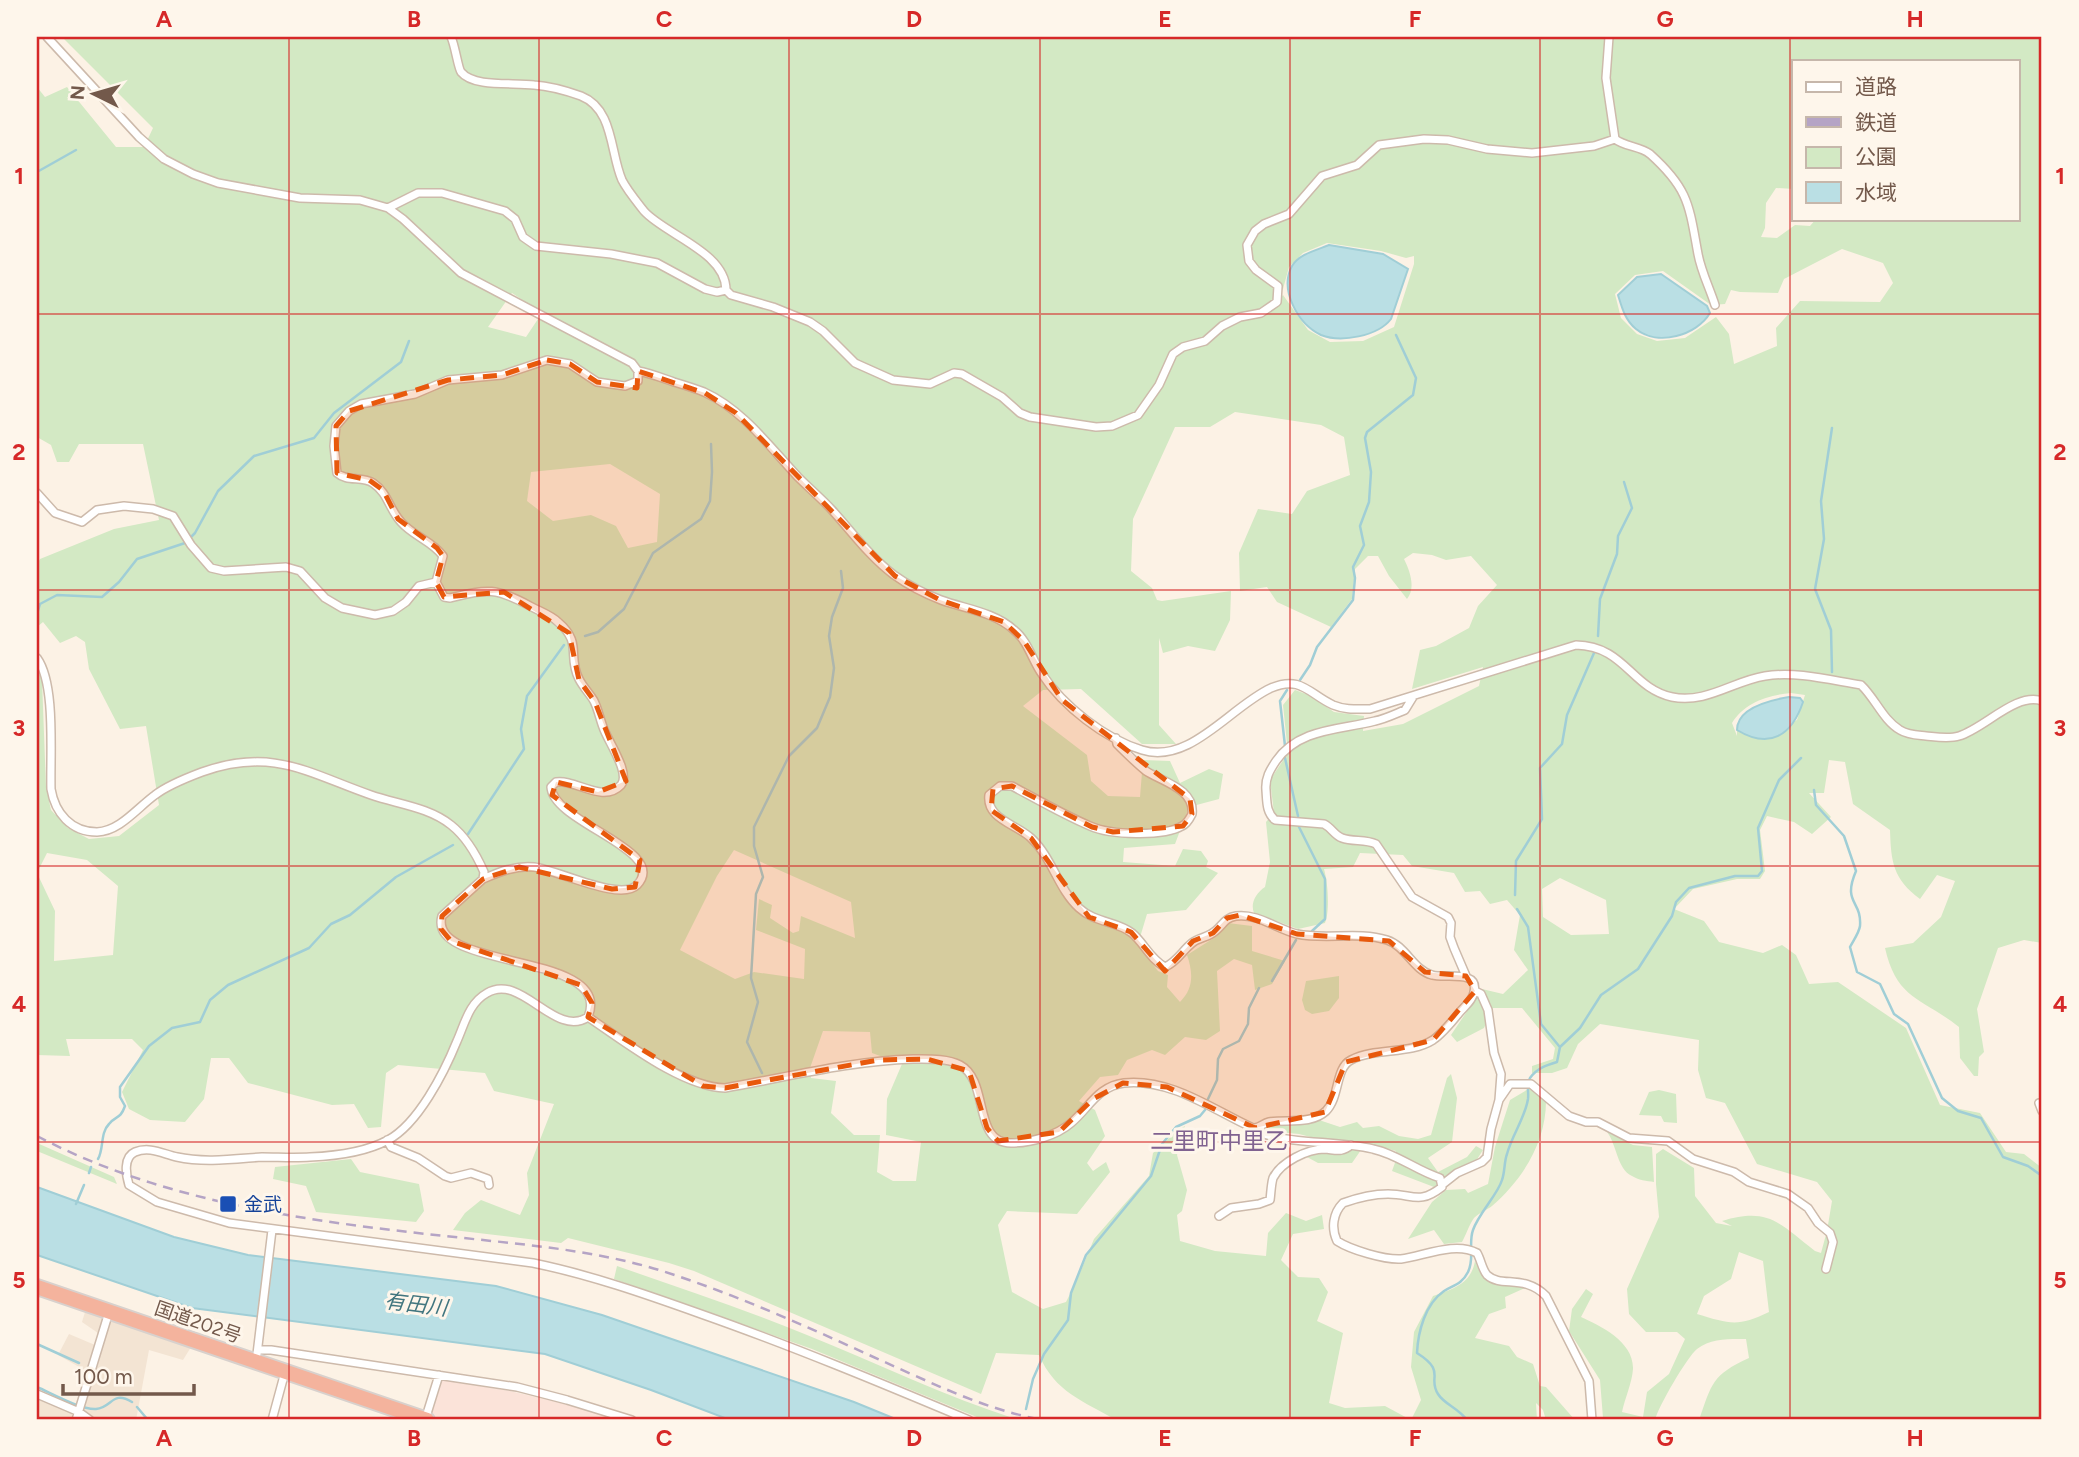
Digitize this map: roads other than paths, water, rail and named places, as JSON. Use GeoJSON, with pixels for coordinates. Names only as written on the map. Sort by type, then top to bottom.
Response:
{"type":"FeatureCollection","features":[{"type":"Feature","properties":{"kind":"highway","name":"国道202号"},"geometry":{"type":"LineString","coordinates":[[37,1287],[108,1312],[256,1356],[285,1372],[425,1420]]}},
{"type":"Feature","properties":{"kind":"street"},"geometry":{"type":"LineString","coordinates":[[451,37],[457,51],[457,66],[462,74],[472,79],[536,85],[583,97],[600,113],[609,130],[622,180],[646,213],[698,247],[723,275],[726,290],[731,295],[773,307],[810,322],[823,331],[855,363],[893,380],[930,384],[954,373],[962,374],[1002,397],[1020,413],[1074,425],[1112,426],[1138,415],[1159,385],[1173,354],[1183,347],[1205,341],[1222,326],[1240,317],[1261,313],[1277,302],[1278,286],[1256,270],[1249,261],[1247,245],[1255,231],[1264,224],[1289,214],[1322,176],[1357,165],[1379,145],[1424,139],[1448,140],[1487,149],[1532,153],[1594,146],[1615,139]]}},
{"type":"Feature","properties":{"kind":"street"},"geometry":{"type":"LineString","coordinates":[[1609,37],[1606,78],[1615,139],[1621,144],[1647,151],[1677,182],[1687,200],[1698,255],[1715,305]]}},
{"type":"Feature","properties":{"kind":"street"},"geometry":{"type":"LineString","coordinates":[[49,38],[139,138],[164,159],[192,174],[218,183],[300,198],[360,200],[388,208],[461,273],[632,363],[638,372],[638,380],[625,386],[597,382],[570,363],[547,360],[502,375],[448,380],[415,394],[360,404],[349,411],[336,426],[334,446],[337,473],[343,478],[369,480],[383,490],[398,519],[413,534],[437,548],[443,556],[436,582],[444,597],[484,590],[504,592],[557,621],[574,642],[574,666],[579,680],[595,702],[607,738],[624,769],[625,778],[614,790],[598,792],[564,780],[555,782],[551,787],[552,795],[586,825],[629,850],[640,860],[643,871],[640,881],[627,891],[611,890],[535,867],[519,867],[483,879],[442,916],[440,922],[445,936],[451,941],[495,957],[546,969],[581,985],[592,1003],[588,1017],[573,1023],[562,1020],[525,996],[505,989],[489,991],[473,1003],[446,1068],[416,1113],[405,1127],[387,1140],[339,1154],[311,1157],[197,1160],[175,1157],[157,1150],[136,1152],[129,1157],[127,1175],[130,1185],[157,1202],[229,1223],[533,1263],[587,1275],[820,1357],[969,1420]]}},
{"type":"Feature","properties":{"kind":"street"},"geometry":{"type":"LineString","coordinates":[[388,208],[418,193],[442,193],[505,211],[516,219],[523,237],[536,246],[611,254],[657,263],[705,289],[717,292],[726,290]]}},
{"type":"Feature","properties":{"kind":"street"},"geometry":{"type":"LineString","coordinates":[[638,372],[705,393],[736,413],[831,509],[874,558],[895,576],[940,600],[1004,622],[1024,641],[1041,673],[1062,700],[1094,725],[1142,750],[1159,753],[1175,751],[1228,719],[1256,696],[1273,687],[1290,683],[1304,686],[1333,705],[1349,710],[1370,709],[1576,645],[1592,645],[1611,654],[1648,688],[1672,697],[1694,698],[1715,694],[1742,681],[1768,675],[1795,675],[1861,685],[1892,724],[1912,735],[1947,738],[1960,736],[2020,701],[2028,698],[2042,701]]}},
{"type":"Feature","properties":{"kind":"street"},"geometry":{"type":"LineString","coordinates":[[37,493],[55,513],[82,522],[97,510],[124,506],[153,509],[173,516],[191,545],[211,568],[223,571],[286,567],[300,571],[325,598],[342,608],[375,615],[393,611],[406,603],[419,586],[436,582]]}},
{"type":"Feature","properties":{"kind":"street"},"geometry":{"type":"LineString","coordinates":[[37,658],[44,667],[48,684],[53,803],[70,824],[85,830],[110,830],[156,794],[185,779],[236,764],[256,761],[282,763],[307,769],[371,795],[433,813],[461,835],[480,863],[484,872],[483,879]]}},
{"type":"Feature","properties":{"kind":"street"},"geometry":{"type":"LineString","coordinates":[[1413,697],[1405,710],[1376,721],[1305,737],[1283,752],[1269,772],[1265,784],[1268,810],[1275,820],[1282,823],[1324,824],[1342,838],[1376,844],[1412,897],[1448,917],[1451,923],[1450,937],[1466,976]]}},
{"type":"Feature","properties":{"kind":"street"},"geometry":{"type":"LineString","coordinates":[[1116,738],[1117,744],[1146,770],[1190,799],[1192,814],[1183,826],[1148,833],[1113,832],[1092,827],[1013,786],[1000,786],[989,795],[991,810],[1031,838],[1046,856],[1076,906],[1089,917],[1131,932],[1157,963],[1165,967],[1172,964],[1193,941],[1213,933],[1227,918],[1240,915],[1251,916],[1297,934],[1374,937],[1389,941],[1400,947],[1425,972],[1434,976],[1466,976],[1471,979],[1475,991],[1473,997],[1433,1040],[1419,1046],[1360,1056],[1346,1062],[1340,1073],[1334,1100],[1325,1112],[1307,1119],[1272,1122],[1255,1128]]}},
{"type":"Feature","properties":{"kind":"street"},"geometry":{"type":"LineString","coordinates":[[1475,991],[1481,994],[1488,1010],[1494,1053],[1501,1074],[1499,1100],[1487,1157],[1457,1173],[1432,1195],[1420,1199],[1384,1194],[1343,1203],[1335,1214],[1335,1237],[1342,1245],[1391,1259],[1468,1249],[1477,1254],[1488,1275],[1494,1279],[1538,1287],[1546,1296],[1589,1381],[1592,1420]]}},
{"type":"Feature","properties":{"kind":"street"},"geometry":{"type":"LineString","coordinates":[[588,1017],[666,1068],[694,1083],[713,1088],[878,1060],[928,1059],[959,1064],[976,1083],[987,1128],[998,1141],[1010,1143],[1059,1132],[1072,1123],[1093,1099],[1107,1088],[1123,1083],[1167,1087],[1269,1135],[1351,1145],[1387,1153],[1426,1174],[1440,1178],[1443,1184]]}},
{"type":"Feature","properties":{"kind":"street"},"geometry":{"type":"LineString","coordinates":[[1499,1100],[1510,1084],[1527,1084],[1569,1116],[1586,1122],[1598,1122],[1629,1138],[1668,1142],[1693,1159],[1734,1172],[1749,1182],[1788,1194],[1808,1208],[1818,1223],[1830,1233],[1833,1242],[1826,1269]]}},
{"type":"Feature","properties":{"kind":"street"},"geometry":{"type":"LineString","coordinates":[[387,1140],[391,1147],[418,1158],[451,1178],[471,1173],[488,1179],[489,1185]]}},
{"type":"Feature","properties":{"kind":"street"},"geometry":{"type":"LineString","coordinates":[[1219,1216],[1231,1208],[1270,1200],[1272,1182],[1278,1169],[1290,1161],[1311,1151],[1340,1151],[1351,1145]]}},
{"type":"Feature","properties":{"kind":"street"},"geometry":{"type":"LineString","coordinates":[[256,1356],[272,1230]]}},
{"type":"Feature","properties":{"kind":"street"},"geometry":{"type":"LineString","coordinates":[[79,1411],[108,1312]]}},
{"type":"Feature","properties":{"kind":"street"},"geometry":{"type":"LineString","coordinates":[[256,1356],[271,1350],[517,1387],[632,1420]]}},
{"type":"Feature","properties":{"kind":"street"},"geometry":{"type":"LineString","coordinates":[[272,1420],[285,1372]]}},
{"type":"Feature","properties":{"kind":"street"},"geometry":{"type":"LineString","coordinates":[[425,1420],[439,1375]]}},
{"type":"Feature","properties":{"kind":"street"},"geometry":{"type":"LineString","coordinates":[[37,1394],[79,1411],[89,1420]]}},
{"type":"Feature","properties":{"kind":"water"},"geometry":{"type":"Polygon","coordinates":[[[1329,245],[1383,254],[1408,269],[1391,319],[1385,325],[1359,336],[1329,337],[1313,330],[1298,315],[1289,295],[1292,266],[1304,255],[1329,245]]]}},
{"type":"Feature","properties":{"kind":"water"},"geometry":{"type":"Polygon","coordinates":[[[1661,274],[1707,306],[1710,313],[1696,327],[1666,338],[1645,334],[1636,329],[1627,318],[1618,295],[1637,277],[1661,274]]]}},
{"type":"Feature","properties":{"kind":"water"},"geometry":{"type":"Polygon","coordinates":[[[1789,697],[1800,698],[1803,702],[1786,731],[1769,739],[1760,739],[1737,730],[1738,722],[1749,710],[1789,697]]]}},
{"type":"Feature","properties":{"kind":"water","name":"有田川"},"geometry":{"type":"Polygon","coordinates":[[[37,1187],[174,1237],[248,1255],[496,1286],[602,1315],[854,1402],[898,1420],[730,1420],[545,1354],[192,1308],[37,1255],[37,1187]]]}},
{"type":"Feature","properties":{"kind":"waterway"},"geometry":{"type":"LineString","coordinates":[[37,172],[76,150]]}},
{"type":"Feature","properties":{"kind":"waterway"},"geometry":{"type":"LineString","coordinates":[[1300,680],[1317,647],[1353,600],[1353,567],[1364,545],[1360,526],[1369,502],[1371,472],[1365,438],[1367,432],[1413,395],[1416,378],[1396,335]]}},
{"type":"Feature","properties":{"kind":"waterway"},"geometry":{"type":"LineString","coordinates":[[37,614],[40,604],[57,595],[102,597],[119,582],[137,559],[185,543],[195,533],[218,491],[254,456],[314,438],[334,413],[401,362],[409,341]]}},
{"type":"Feature","properties":{"kind":"waterway"},"geometry":{"type":"LineString","coordinates":[[1832,428],[1821,501],[1824,539],[1815,589],[1831,630],[1832,672]]}},
{"type":"Feature","properties":{"kind":"waterway"},"geometry":{"type":"LineString","coordinates":[[585,636],[598,632],[624,609],[653,553],[701,519],[710,501],[711,444]]}},
{"type":"Feature","properties":{"kind":"waterway"},"geometry":{"type":"LineString","coordinates":[[1598,636],[1600,599],[1617,554],[1618,536],[1632,508],[1624,482]]}},
{"type":"Feature","properties":{"kind":"waterway"},"geometry":{"type":"LineString","coordinates":[[762,1073],[747,1042],[758,1002],[751,978],[756,894],[763,877],[754,846],[754,827],[789,756],[817,728],[830,697],[834,668],[829,636],[832,617],[843,588],[841,571]]}},
{"type":"Feature","properties":{"kind":"waterway"},"geometry":{"type":"LineString","coordinates":[[468,834],[524,749],[521,729],[527,696],[564,645]]}},
{"type":"Feature","properties":{"kind":"waterway"},"geometry":{"type":"LineString","coordinates":[[1515,895],[1516,861],[1542,819],[1540,768],[1562,744],[1567,715],[1594,653]]}},
{"type":"Feature","properties":{"kind":"waterway"},"geometry":{"type":"LineString","coordinates":[[1285,746],[1280,701],[1287,690]]}},
{"type":"Feature","properties":{"kind":"waterway"},"geometry":{"type":"LineString","coordinates":[[1285,758],[1298,816]]}},
{"type":"Feature","properties":{"kind":"waterway"},"geometry":{"type":"LineString","coordinates":[[1467,1420],[1438,1394],[1434,1383],[1434,1370],[1417,1353],[1419,1336],[1432,1303],[1444,1291],[1460,1282],[1468,1272],[1473,1230],[1502,1180],[1509,1147],[1528,1099],[1530,1078],[1539,1069],[1557,1062],[1560,1047],[1580,1028],[1601,995],[1638,969],[1672,916],[1676,902],[1689,888],[1735,876],[1758,876],[1762,871],[1758,828],[1779,780],[1801,758]]}},
{"type":"Feature","properties":{"kind":"waterway"},"geometry":{"type":"LineString","coordinates":[[1814,790],[1816,805],[1844,836],[1856,871],[1851,890],[1860,926],[1850,947],[1857,972],[1880,984],[1894,1014],[1908,1024],[1942,1098],[1958,1111],[1981,1118],[2003,1157],[2028,1166],[2042,1176]]}},
{"type":"Feature","properties":{"kind":"waterway"},"geometry":{"type":"LineString","coordinates":[[1299,827],[1325,879],[1325,919],[1312,931]]}},
{"type":"Feature","properties":{"kind":"waterway"},"geometry":{"type":"LineString","coordinates":[[98,1159],[106,1128],[125,1106],[120,1097],[120,1087],[149,1046],[172,1028],[200,1022],[210,1000],[228,985],[309,948],[331,924],[350,915],[396,877],[453,845]]}},
{"type":"Feature","properties":{"kind":"waterway"},"geometry":{"type":"LineString","coordinates":[[1517,909],[1528,927],[1541,1024],[1559,1046]]}},
{"type":"Feature","properties":{"kind":"waterway"},"geometry":{"type":"LineString","coordinates":[[1272,981],[1296,940]]}},
{"type":"Feature","properties":{"kind":"waterway"},"geometry":{"type":"LineString","coordinates":[[1208,1099],[1217,1080],[1218,1059],[1223,1049],[1239,1041],[1248,1024],[1249,1008],[1259,988]]}},
{"type":"Feature","properties":{"kind":"waterway"},"geometry":{"type":"LineString","coordinates":[[1026,1409],[1033,1379],[1044,1354],[1068,1320],[1071,1293],[1086,1255],[1151,1176],[1162,1144],[1176,1127],[1200,1116],[1205,1110]]}},
{"type":"Feature","properties":{"kind":"waterway"},"geometry":{"type":"LineString","coordinates":[[89,1173],[91,1167]]}},
{"type":"Feature","properties":{"kind":"waterway"},"geometry":{"type":"LineString","coordinates":[[76,1204],[84,1185]]}},
{"type":"Feature","properties":{"kind":"waterway"},"geometry":{"type":"LineString","coordinates":[[37,1344],[79,1363]]}},
{"type":"Feature","properties":{"kind":"waterway"},"geometry":{"type":"LineString","coordinates":[[37,1387],[90,1409],[102,1408],[116,1398],[132,1402]]}},
{"type":"Feature","properties":{"kind":"waterway"},"geometry":{"type":"LineString","coordinates":[[137,1407],[148,1420]]}},
{"type":"Feature","properties":{"kind":"railway"},"geometry":{"type":"LineString","coordinates":[[37,1136],[85,1159],[134,1177],[236,1205],[340,1223],[580,1252],[659,1270],[771,1312],[960,1395],[1001,1410],[1043,1420]]}},
{"type":"Feature","properties":{"kind":"place","name":"金武"},"geometry":{"type":"Point","coordinates":[228,1204]}},
{"type":"Feature","properties":{"kind":"district","name":"二里町中里乙"},"geometry":{"type":"Point","coordinates":[1219,1141]}}]}
